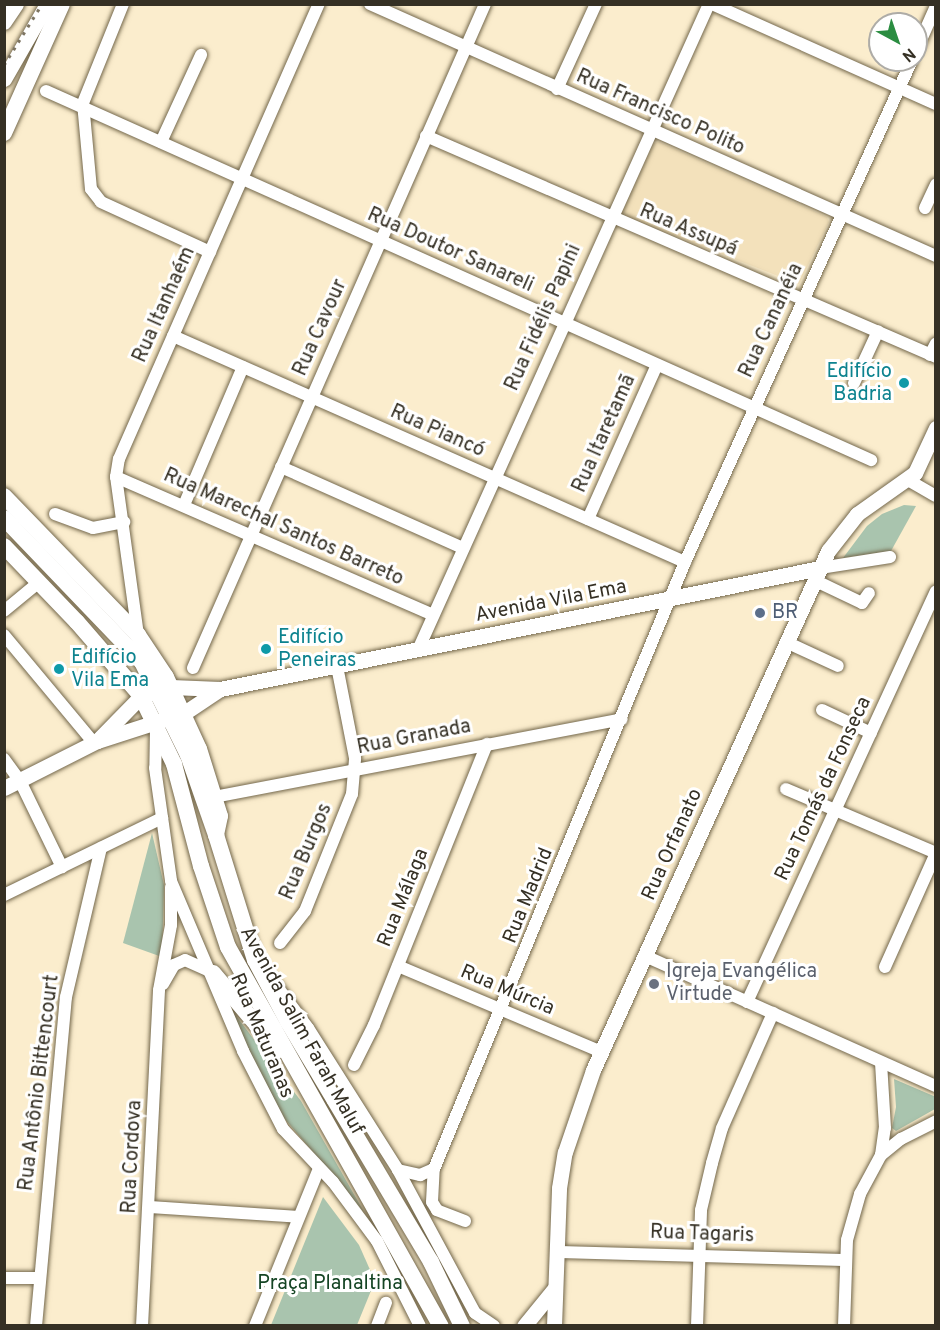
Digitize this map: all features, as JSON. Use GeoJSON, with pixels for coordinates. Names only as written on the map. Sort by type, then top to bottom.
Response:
{"type":"FeatureCollection","features":[{"type":"Feature","properties":{"kind":"highway"},"geometry":{"type":"LineString","coordinates":[[4,22],[16,4]]}},
{"type":"Feature","properties":{"kind":"highway"},"geometry":{"type":"LineString","coordinates":[[4,133],[62,4]]}},
{"type":"Feature","properties":{"kind":"highway"},"geometry":{"type":"LineString","coordinates":[[4,496],[138,635],[178,716],[216,835]]}},
{"type":"Feature","properties":{"kind":"highway"},"geometry":{"type":"LineString","coordinates":[[4,518],[110,627],[164,689]]}},
{"type":"Feature","properties":{"kind":"highway","name":"Avenida Salim Farah Maluf"},"geometry":{"type":"LineString","coordinates":[[4,546],[141,696],[174,764],[201,867],[228,947],[441,1326]]}},
{"type":"Feature","properties":{"kind":"highway","name":"Avenida Salim Farah Maluf"},"geometry":{"type":"LineString","coordinates":[[178,716],[214,797],[220,816],[216,835],[255,960],[288,1022],[431,1262],[462,1326]]}},
{"type":"Feature","properties":{"kind":"highway"},"geometry":{"type":"LineString","coordinates":[[213,973],[262,1035],[289,1059]]}},
{"type":"Feature","properties":{"kind":"main road"},"geometry":{"type":"LineString","coordinates":[[8,74],[47,4]]}},
{"type":"Feature","properties":{"kind":"main road","name":"Rua Orfanato"},"geometry":{"type":"LineString","coordinates":[[554,1326],[565,1152],[602,1052],[817,574],[841,532],[857,514],[908,480],[936,428]]}},
{"type":"Feature","properties":{"kind":"main road","name":"Avenida Vila Ema"},"geometry":{"type":"LineString","coordinates":[[96,742],[141,696],[164,689],[220,689],[669,600],[817,574]]}},
{"type":"Feature","properties":{"kind":"main road","name":"Avenida Vila Ema"},"geometry":{"type":"LineString","coordinates":[[4,788],[96,742],[156,725],[178,716],[220,689]]}},
{"type":"Feature","properties":{"kind":"main road"},"geometry":{"type":"LineString","coordinates":[[524,1326],[555,1288]]}},
{"type":"Feature","properties":{"kind":"street"},"geometry":{"type":"LineString","coordinates":[[123,4],[85,96],[88,180],[95,196],[210,252]]}},
{"type":"Feature","properties":{"kind":"street","name":"Rua Itanhaém"},"geometry":{"type":"LineString","coordinates":[[138,635],[116,477],[122,448],[319,4]]}},
{"type":"Feature","properties":{"kind":"street","name":"Rua Francisco Polito"},"geometry":{"type":"LineString","coordinates":[[370,4],[936,256]]}},
{"type":"Feature","properties":{"kind":"street","name":"Rua Cavour"},"geometry":{"type":"LineString","coordinates":[[193,668],[486,4]]}},
{"type":"Feature","properties":{"kind":"street"},"geometry":{"type":"LineString","coordinates":[[557,89],[596,4]]}},
{"type":"Feature","properties":{"kind":"street"},"geometry":{"type":"LineString","coordinates":[[710,4],[936,104]]}},
{"type":"Feature","properties":{"kind":"street","name":"Rua Fidélis Papini"},"geometry":{"type":"LineString","coordinates":[[418,650],[563,323],[710,4]]}},
{"type":"Feature","properties":{"kind":"street"},"geometry":{"type":"LineString","coordinates":[[928,24],[936,6]]}},
{"type":"Feature","properties":{"kind":"street"},"geometry":{"type":"LineString","coordinates":[[161,142],[201,55]]}},
{"type":"Feature","properties":{"kind":"street","name":"Rua Cananéia"},"geometry":{"type":"LineString","coordinates":[[669,600],[753,407],[907,72]]}},
{"type":"Feature","properties":{"kind":"street","name":"Rua Doutor Sanareli"},"geometry":{"type":"LineString","coordinates":[[46,91],[871,459]]}},
{"type":"Feature","properties":{"kind":"street","name":"Rua Assupá"},"geometry":{"type":"LineString","coordinates":[[426,136],[611,218],[878,331],[934,352]]}},
{"type":"Feature","properties":{"kind":"street"},"geometry":{"type":"LineString","coordinates":[[925,208],[936,184]]}},
{"type":"Feature","properties":{"kind":"street"},"geometry":{"type":"LineString","coordinates":[[854,383],[878,331]]}},
{"type":"Feature","properties":{"kind":"street","name":"Rua Piancó"},"geometry":{"type":"LineString","coordinates":[[173,336],[685,562]]}},
{"type":"Feature","properties":{"kind":"street","name":"Rua Itaretamã"},"geometry":{"type":"LineString","coordinates":[[588,519],[657,365]]}},
{"type":"Feature","properties":{"kind":"street"},"geometry":{"type":"LineString","coordinates":[[184,505],[243,367]]}},
{"type":"Feature","properties":{"kind":"street"},"geometry":{"type":"LineString","coordinates":[[281,467],[463,548]]}},
{"type":"Feature","properties":{"kind":"street","name":"Rua Marechal Santos Barreto"},"geometry":{"type":"LineString","coordinates":[[116,477],[433,615]]}},
{"type":"Feature","properties":{"kind":"street"},"geometry":{"type":"LineString","coordinates":[[908,480],[936,496]]}},
{"type":"Feature","properties":{"kind":"street"},"geometry":{"type":"LineString","coordinates":[[55,514],[93,528],[124,522]]}},
{"type":"Feature","properties":{"kind":"street","name":"Avenida Vila Ema"},"geometry":{"type":"LineString","coordinates":[[817,574],[890,557]]}},
{"type":"Feature","properties":{"kind":"street"},"geometry":{"type":"LineString","coordinates":[[817,574],[862,603],[869,593]]}},
{"type":"Feature","properties":{"kind":"street"},"geometry":{"type":"LineString","coordinates":[[4,611],[39,582]]}},
{"type":"Feature","properties":{"kind":"street","name":"Rua Tomás da Fonseca"},"geometry":{"type":"LineString","coordinates":[[747,1002],[936,591]]}},
{"type":"Feature","properties":{"kind":"street","name":"Rua Madrid"},"geometry":{"type":"LineString","coordinates":[[434,1169],[503,1010],[669,600]]}},
{"type":"Feature","properties":{"kind":"street"},"geometry":{"type":"LineString","coordinates":[[4,635],[96,742]]}},
{"type":"Feature","properties":{"kind":"street"},"geometry":{"type":"LineString","coordinates":[[786,642],[838,666]]}},
{"type":"Feature","properties":{"kind":"street","name":"Rua Burgos"},"geometry":{"type":"LineString","coordinates":[[280,944],[305,911],[352,794],[355,769],[337,666]]}},
{"type":"Feature","properties":{"kind":"street"},"geometry":{"type":"LineString","coordinates":[[822,710],[871,733]]}},
{"type":"Feature","properties":{"kind":"street","name":"Rua Granada"},"geometry":{"type":"LineString","coordinates":[[214,797],[622,719]]}},
{"type":"Feature","properties":{"kind":"street","name":"Rua Maturanas"},"geometry":{"type":"LineString","coordinates":[[156,725],[155,768],[171,882],[271,1108],[283,1129],[319,1168],[377,1241],[420,1326]]}},
{"type":"Feature","properties":{"kind":"street","name":"Rua Málaga"},"geometry":{"type":"LineString","coordinates":[[354,1065],[398,966],[487,744]]}},
{"type":"Feature","properties":{"kind":"street"},"geometry":{"type":"LineString","coordinates":[[4,759],[20,781],[62,867]]}},
{"type":"Feature","properties":{"kind":"street"},"geometry":{"type":"LineString","coordinates":[[786,789],[935,853],[885,967]]}},
{"type":"Feature","properties":{"kind":"street"},"geometry":{"type":"LineString","coordinates":[[4,895],[162,818]]}},
{"type":"Feature","properties":{"kind":"street","name":"Rua Antônio Bittencourt"},"geometry":{"type":"LineString","coordinates":[[36,1326],[66,997],[100,848]]}},
{"type":"Feature","properties":{"kind":"street","name":"Rua Cordova"},"geometry":{"type":"LineString","coordinates":[[142,1326],[150,1207],[159,990],[171,925],[171,882]]}},
{"type":"Feature","properties":{"kind":"street"},"geometry":{"type":"LineString","coordinates":[[645,956],[936,1086]]}},
{"type":"Feature","properties":{"kind":"street","name":"Rua Cordova"},"geometry":{"type":"LineString","coordinates":[[159,990],[174,965],[185,960],[192,960],[213,973]]}},
{"type":"Feature","properties":{"kind":"street","name":"Avenida Salim Farah Maluf"},"geometry":{"type":"LineString","coordinates":[[255,960],[308,1028],[398,1170]]}},
{"type":"Feature","properties":{"kind":"street","name":"Rua Múrcia"},"geometry":{"type":"LineString","coordinates":[[398,966],[602,1052]]}},
{"type":"Feature","properties":{"kind":"street"},"geometry":{"type":"LineString","coordinates":[[697,1326],[701,1210],[722,1128],[773,1013]]}},
{"type":"Feature","properties":{"kind":"street"},"geometry":{"type":"LineString","coordinates":[[844,1326],[847,1240],[860,1194],[881,1155],[886,1107],[881,1063]]}},
{"type":"Feature","properties":{"kind":"street"},"geometry":{"type":"LineString","coordinates":[[881,1155],[901,1139],[936,1121]]}},
{"type":"Feature","properties":{"kind":"street"},"geometry":{"type":"LineString","coordinates":[[255,1326],[319,1168]]}},
{"type":"Feature","properties":{"kind":"street"},"geometry":{"type":"LineString","coordinates":[[398,1170],[420,1175],[434,1169],[432,1202],[437,1209],[465,1221]]}},
{"type":"Feature","properties":{"kind":"street"},"geometry":{"type":"LineString","coordinates":[[398,1170],[475,1313],[494,1326]]}},
{"type":"Feature","properties":{"kind":"street"},"geometry":{"type":"LineString","coordinates":[[150,1207],[299,1217]]}},
{"type":"Feature","properties":{"kind":"street","name":"Rua Tagaris"},"geometry":{"type":"LineString","coordinates":[[557,1252],[699,1254],[846,1260]]}},
{"type":"Feature","properties":{"kind":"street"},"geometry":{"type":"LineString","coordinates":[[4,1278],[39,1278]]}},
{"type":"Feature","properties":{"kind":"street"},"geometry":{"type":"LineString","coordinates":[[376,1326],[386,1303]]}},
{"type":"Feature","properties":{"kind":"shaded area"},"geometry":{"type":"Polygon","coordinates":[[[659,142],[827,217],[829,222],[799,284],[626,217],[623,210],[654,143],[659,142]]]}},
{"type":"Feature","properties":{"kind":"green space"},"geometry":{"type":"Polygon","coordinates":[[[904,505],[916,506],[891,551],[843,558],[867,526],[882,514],[904,505]]]}},
{"type":"Feature","properties":{"kind":"green space"},"geometry":{"type":"Polygon","coordinates":[[[152,833],[164,885],[162,957],[123,943],[152,833]]]}},
{"type":"Feature","properties":{"kind":"green space"},"geometry":{"type":"Polygon","coordinates":[[[233,1012],[301,1101],[364,1212],[284,1118],[248,1051],[233,1012]]]}},
{"type":"Feature","properties":{"kind":"green space"},"geometry":{"type":"Polygon","coordinates":[[[894,1079],[936,1097],[935,1109],[896,1131],[892,1128],[896,1107],[894,1079]]]}},
{"type":"Feature","properties":{"kind":"green space","name":"Praça Planaltina"},"geometry":{"type":"Polygon","coordinates":[[[323,1197],[359,1245],[375,1281],[357,1325],[271,1325],[323,1197]]]}},
{"type":"Feature","properties":{"kind":"railway"},"geometry":{"type":"LineString","coordinates":[[4,65],[42,4]]}},
{"type":"Feature","properties":{"kind":"place","name":"Edifício Badria"},"geometry":{"type":"Point","coordinates":[904,383]}},
{"type":"Feature","properties":{"kind":"place","name":"BR"},"geometry":{"type":"Point","coordinates":[760,613]}},
{"type":"Feature","properties":{"kind":"place","name":"Edifício Peneiras"},"geometry":{"type":"Point","coordinates":[266,649]}},
{"type":"Feature","properties":{"kind":"place","name":"Edifício Vila Ema"},"geometry":{"type":"Point","coordinates":[59,669]}},
{"type":"Feature","properties":{"kind":"place","name":"Igreja Evangélica Virtude"},"geometry":{"type":"Point","coordinates":[654,984]}}]}
